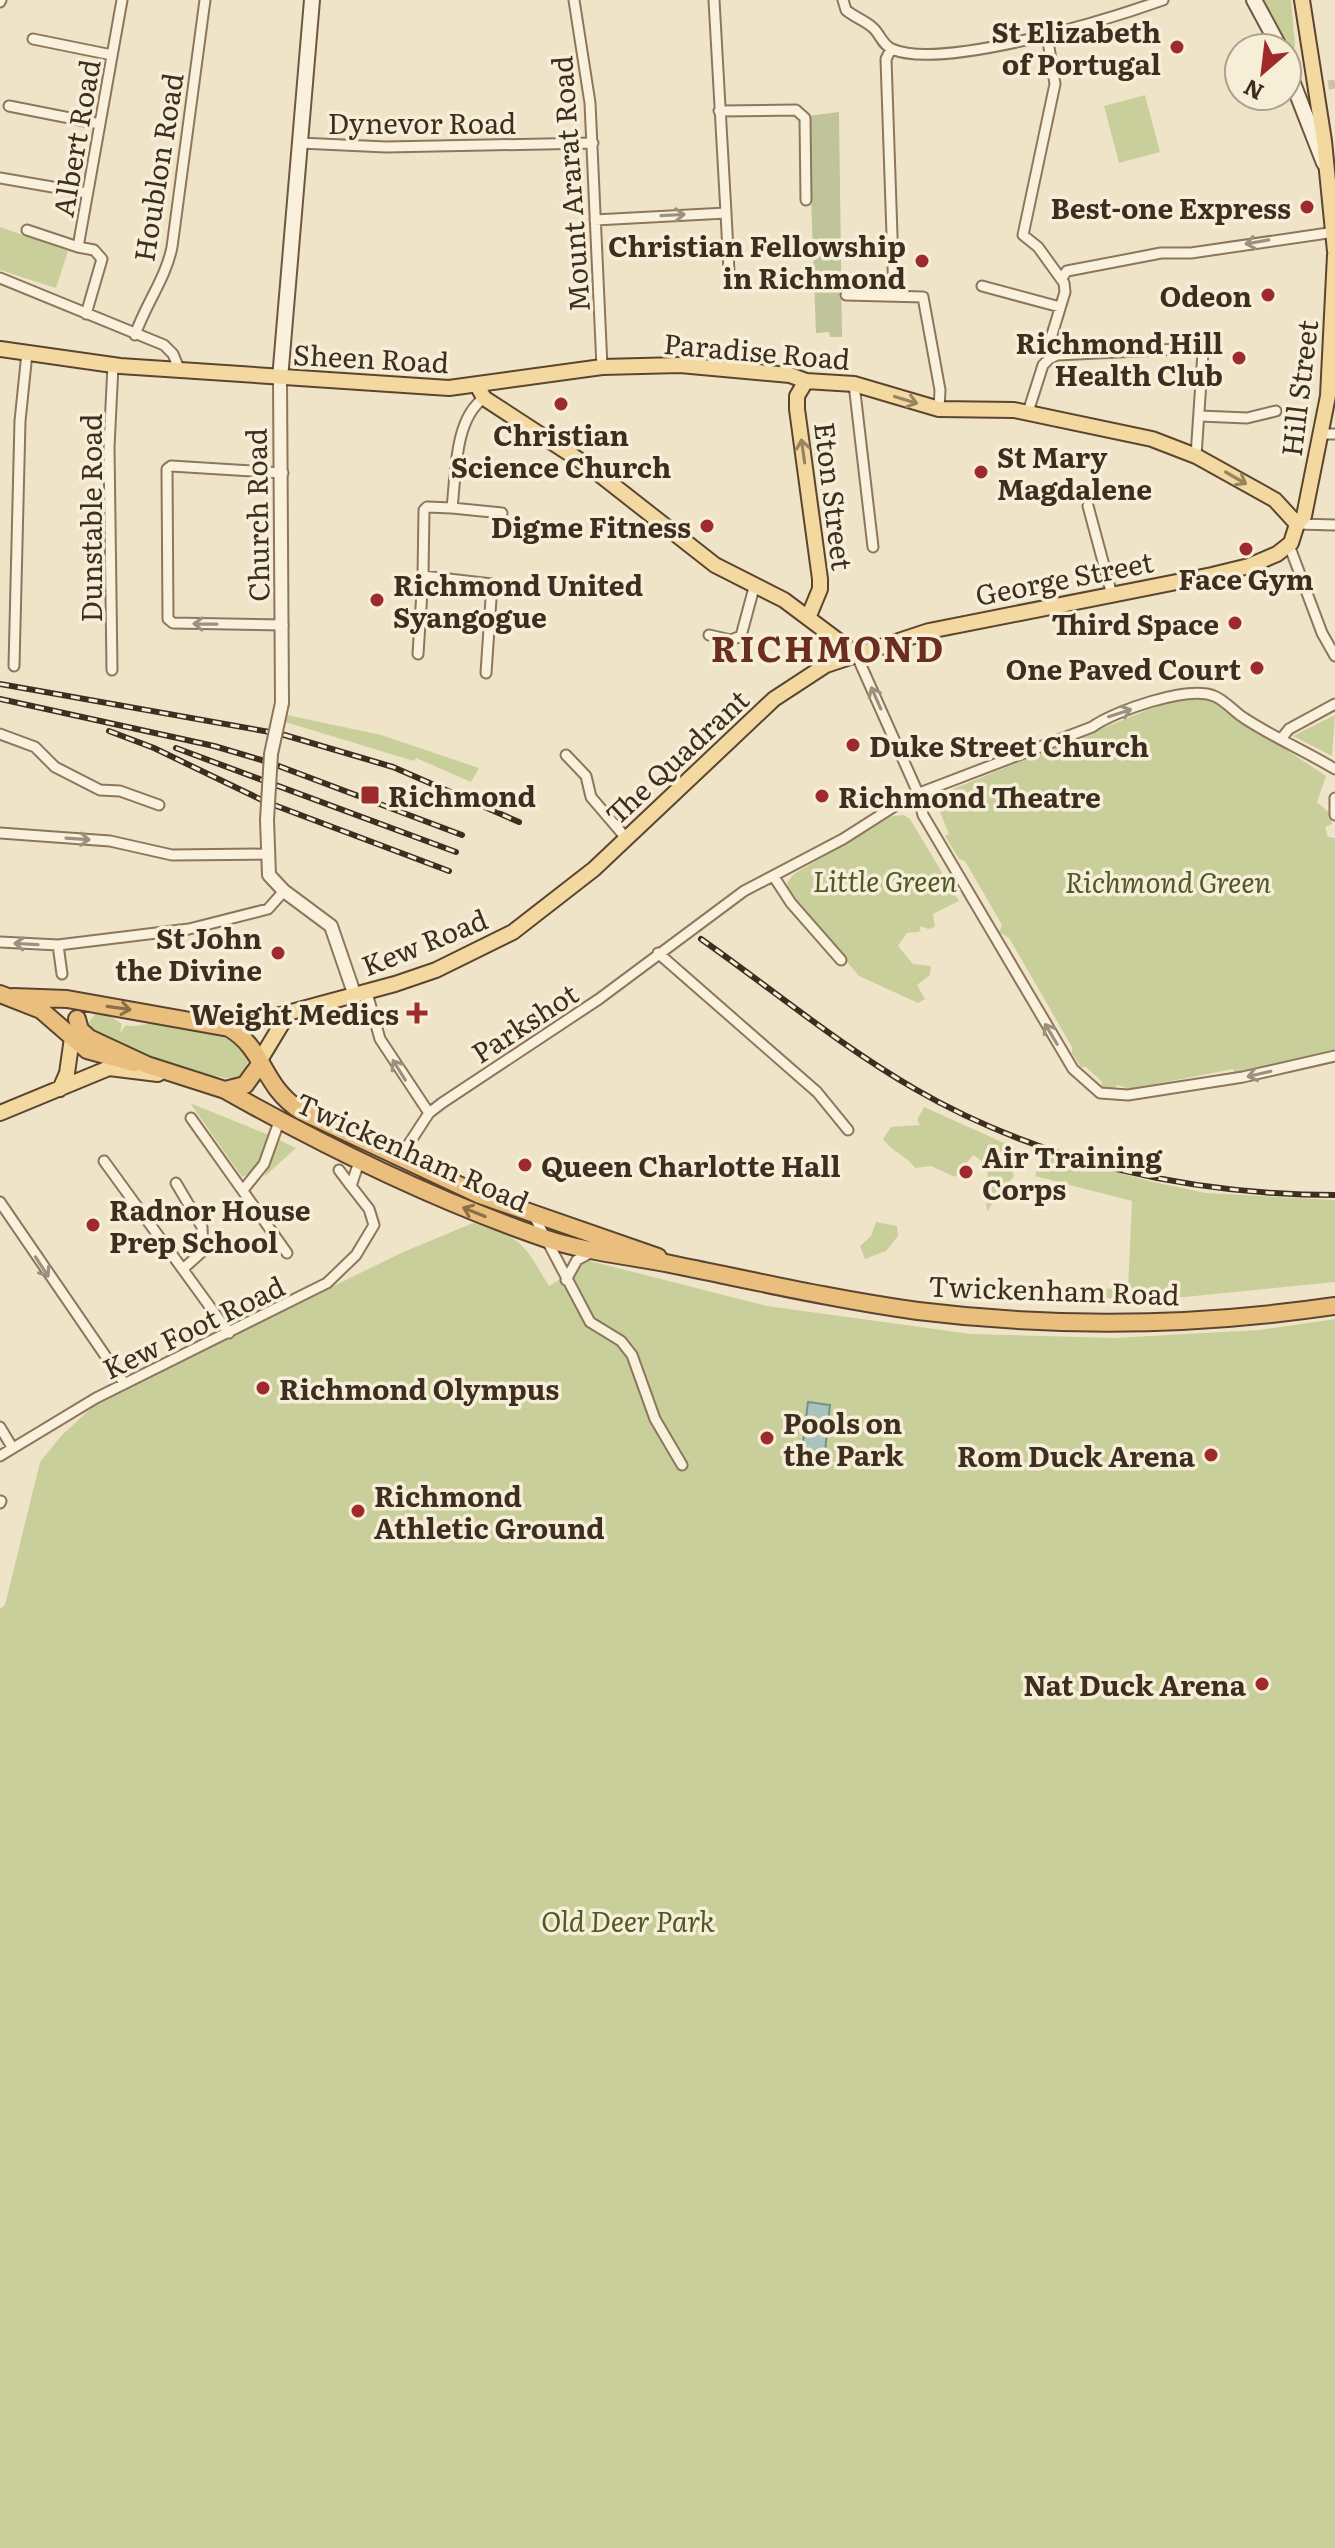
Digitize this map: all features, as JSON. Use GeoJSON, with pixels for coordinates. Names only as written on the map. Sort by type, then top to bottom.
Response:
{"type":"FeatureCollection","features":[{"type":"Feature","properties":{"kind":"highway"},"geometry":{"type":"LineString","coordinates":[[7,996],[60,998],[216,1023]]}},
{"type":"Feature","properties":{"kind":"highway"},"geometry":{"type":"LineString","coordinates":[[7,996],[41,1010],[72,1038],[101,1056],[147,1065]]}},
{"type":"Feature","properties":{"kind":"highway"},"geometry":{"type":"LineString","coordinates":[[72,1038],[81,1010],[91,1004]]}},
{"type":"Feature","properties":{"kind":"highway"},"geometry":{"type":"LineString","coordinates":[[77,1019],[80,1030],[89,1038],[147,1065]]}},
{"type":"Feature","properties":{"kind":"highway","name":"Twickenham Road"},"geometry":{"type":"LineString","coordinates":[[216,1023],[244,1037],[260,1061],[268,1082],[290,1104],[399,1159],[532,1214],[678,1265]]}},
{"type":"Feature","properties":{"kind":"highway"},"geometry":{"type":"LineString","coordinates":[[225,1090],[245,1085],[260,1061]]}},
{"type":"Feature","properties":{"kind":"highway","name":"Twickenham Road"},"geometry":{"type":"LineString","coordinates":[[147,1065],[225,1090],[360,1159],[480,1215],[547,1239],[595,1251],[880,1305],[1020,1320],[1187,1320],[1335,1306]]}},
{"type":"Feature","properties":{"kind":"main road","name":"Church Road"},"geometry":{"type":"LineString","coordinates":[[280,379],[312,0]]}},
{"type":"Feature","properties":{"kind":"main road"},"geometry":{"type":"LineString","coordinates":[[1254,0],[1271,32]]}},
{"type":"Feature","properties":{"kind":"main road","name":"Hill Street"},"geometry":{"type":"LineString","coordinates":[[1297,524],[1304,516],[1310,485],[1329,434],[1335,253],[1335,232],[1302,0]]}},
{"type":"Feature","properties":{"kind":"main road"},"geometry":{"type":"LineString","coordinates":[[1303,109],[1324,163]]}},
{"type":"Feature","properties":{"kind":"main road","name":"Sheen Road"},"geometry":{"type":"LineString","coordinates":[[0,349],[180,371],[481,392],[590,467],[708,560],[755,584],[856,654]]}},
{"type":"Feature","properties":{"kind":"main road","name":"Paradise Road"},"geometry":{"type":"LineString","coordinates":[[481,392],[602,367],[680,365],[854,384],[939,409],[1028,412],[1152,439],[1196,456],[1275,500],[1297,524]]}},
{"type":"Feature","properties":{"kind":"main road","name":"Eton Street"},"geometry":{"type":"LineString","coordinates":[[806,381],[797,401],[820,589],[808,618]]}},
{"type":"Feature","properties":{"kind":"main road"},"geometry":{"type":"LineString","coordinates":[[1275,500],[1298,498],[1310,485]]}},
{"type":"Feature","properties":{"kind":"main road"},"geometry":{"type":"LineString","coordinates":[[1289,545],[1297,524]]}},
{"type":"Feature","properties":{"kind":"main road","name":"George Street"},"geometry":{"type":"LineString","coordinates":[[826,665],[929,631],[1249,566],[1289,545]]}},
{"type":"Feature","properties":{"kind":"main road"},"geometry":{"type":"LineString","coordinates":[[826,665],[833,638]]}},
{"type":"Feature","properties":{"kind":"main road","name":"The Quadrant"},"geometry":{"type":"LineString","coordinates":[[566,891],[774,699],[826,665]]}},
{"type":"Feature","properties":{"kind":"main road","name":"Kew Road"},"geometry":{"type":"LineString","coordinates":[[216,1023],[254,1022],[361,994],[436,970],[513,932],[566,891]]}},
{"type":"Feature","properties":{"kind":"main road"},"geometry":{"type":"LineString","coordinates":[[260,1061],[289,1012]]}},
{"type":"Feature","properties":{"kind":"main road"},"geometry":{"type":"LineString","coordinates":[[60,1089],[67,1073],[72,1038]]}},
{"type":"Feature","properties":{"kind":"main road"},"geometry":{"type":"LineString","coordinates":[[0,1113],[117,1067],[184,1079]]}},
{"type":"Feature","properties":{"kind":"street","name":"Albert Road"},"geometry":{"type":"LineString","coordinates":[[86,314],[102,259],[94,250],[78,247],[122,0]]}},
{"type":"Feature","properties":{"kind":"street","name":"Houblon Road"},"geometry":{"type":"LineString","coordinates":[[135,335],[146,303],[170,258],[205,0]]}},
{"type":"Feature","properties":{"kind":"street","name":"Mount Ararat Road"},"geometry":{"type":"LineString","coordinates":[[574,0],[587,69],[593,143],[602,367]]}},
{"type":"Feature","properties":{"kind":"street"},"geometry":{"type":"LineString","coordinates":[[714,0],[729,271]]}},
{"type":"Feature","properties":{"kind":"street"},"geometry":{"type":"LineString","coordinates":[[843,0],[846,10],[875,29],[891,49],[913,53],[966,50],[1047,35],[1139,4],[1163,0]]}},
{"type":"Feature","properties":{"kind":"street"},"geometry":{"type":"LineString","coordinates":[[1047,35],[1055,84],[1023,235],[1038,247],[1061,279],[1065,292],[1047,351],[1049,359]]}},
{"type":"Feature","properties":{"kind":"street"},"geometry":{"type":"LineString","coordinates":[[33,39],[112,55]]}},
{"type":"Feature","properties":{"kind":"street"},"geometry":{"type":"LineString","coordinates":[[891,49],[886,59],[891,112],[894,294]]}},
{"type":"Feature","properties":{"kind":"street"},"geometry":{"type":"LineString","coordinates":[[9,106],[100,124]]}},
{"type":"Feature","properties":{"kind":"street"},"geometry":{"type":"LineString","coordinates":[[719,111],[786,108],[796,110],[805,118],[806,200]]}},
{"type":"Feature","properties":{"kind":"street","name":"Dynevor Road"},"geometry":{"type":"LineString","coordinates":[[300,143],[386,147],[593,143]]}},
{"type":"Feature","properties":{"kind":"street"},"geometry":{"type":"LineString","coordinates":[[0,178],[87,193]]}},
{"type":"Feature","properties":{"kind":"street"},"geometry":{"type":"LineString","coordinates":[[595,220],[726,213]]}},
{"type":"Feature","properties":{"kind":"street"},"geometry":{"type":"LineString","coordinates":[[27,230],[78,247]]}},
{"type":"Feature","properties":{"kind":"street"},"geometry":{"type":"LineString","coordinates":[[1061,279],[1067,271],[1161,253],[1191,253],[1335,232]]}},
{"type":"Feature","properties":{"kind":"street"},"geometry":{"type":"LineString","coordinates":[[0,278],[164,345],[173,354],[180,371]]}},
{"type":"Feature","properties":{"kind":"street"},"geometry":{"type":"LineString","coordinates":[[982,286],[1060,307]]}},
{"type":"Feature","properties":{"kind":"street"},"geometry":{"type":"LineString","coordinates":[[846,295],[919,294],[924,299],[940,390],[939,409]]}},
{"type":"Feature","properties":{"kind":"street"},"geometry":{"type":"LineString","coordinates":[[1028,412],[1043,365],[1057,355],[1194,348],[1203,352],[1196,456]]}},
{"type":"Feature","properties":{"kind":"street"},"geometry":{"type":"LineString","coordinates":[[14,666],[20,437],[27,353]]}},
{"type":"Feature","properties":{"kind":"street","name":"Dunstable Road"},"geometry":{"type":"LineString","coordinates":[[112,670],[109,447],[113,365]]}},
{"type":"Feature","properties":{"kind":"street","name":"Church Road"},"geometry":{"type":"LineString","coordinates":[[280,379],[283,473],[282,703],[271,754],[267,820],[269,875],[284,891],[331,926],[361,994]]}},
{"type":"Feature","properties":{"kind":"street"},"geometry":{"type":"LineString","coordinates":[[854,384],[873,547]]}},
{"type":"Feature","properties":{"kind":"street"},"geometry":{"type":"LineString","coordinates":[[452,508],[467,419],[481,392]]}},
{"type":"Feature","properties":{"kind":"street"},"geometry":{"type":"LineString","coordinates":[[1200,416],[1247,418],[1276,411]]}},
{"type":"Feature","properties":{"kind":"street"},"geometry":{"type":"LineString","coordinates":[[283,473],[171,466],[167,469],[168,619],[173,623],[283,625]]}},
{"type":"Feature","properties":{"kind":"street"},"geometry":{"type":"LineString","coordinates":[[1088,506],[1112,595]]}},
{"type":"Feature","properties":{"kind":"street"},"geometry":{"type":"LineString","coordinates":[[418,654],[424,510],[427,507],[502,513]]}},
{"type":"Feature","properties":{"kind":"street"},"geometry":{"type":"LineString","coordinates":[[1297,524],[1335,525]]}},
{"type":"Feature","properties":{"kind":"street"},"geometry":{"type":"LineString","coordinates":[[1289,545],[1322,633],[1335,656]]}},
{"type":"Feature","properties":{"kind":"street"},"geometry":{"type":"LineString","coordinates":[[423,576],[492,584],[486,673]]}},
{"type":"Feature","properties":{"kind":"street"},"geometry":{"type":"LineString","coordinates":[[709,635],[731,640],[741,636],[755,584]]}},
{"type":"Feature","properties":{"kind":"street"},"geometry":{"type":"LineString","coordinates":[[856,654],[918,793],[923,815],[1079,1078],[1100,1093],[1128,1095],[1243,1077],[1335,1056]]}},
{"type":"Feature","properties":{"kind":"street"},"geometry":{"type":"LineString","coordinates":[[841,960],[791,903],[774,877],[918,793],[1092,727],[1103,719],[1172,696],[1214,695],[1281,739],[1335,769]]}},
{"type":"Feature","properties":{"kind":"street"},"geometry":{"type":"LineString","coordinates":[[1281,739],[1289,729],[1335,704]]}},
{"type":"Feature","properties":{"kind":"street"},"geometry":{"type":"LineString","coordinates":[[0,734],[35,747],[55,767],[100,790],[120,791],[159,805]]}},
{"type":"Feature","properties":{"kind":"street"},"geometry":{"type":"LineString","coordinates":[[566,755],[586,776],[591,797],[626,838]]}},
{"type":"Feature","properties":{"kind":"street"},"geometry":{"type":"LineString","coordinates":[[1335,798],[1335,815]]}},
{"type":"Feature","properties":{"kind":"street"},"geometry":{"type":"LineString","coordinates":[[0,833],[110,841],[172,855],[268,854]]}},
{"type":"Feature","properties":{"kind":"street","name":"Parkshot"},"geometry":{"type":"LineString","coordinates":[[399,1159],[429,1113],[599,999],[744,891],[774,877]]}},
{"type":"Feature","properties":{"kind":"street"},"geometry":{"type":"LineString","coordinates":[[0,942],[58,945],[189,929],[268,909],[284,891]]}},
{"type":"Feature","properties":{"kind":"street"},"geometry":{"type":"LineString","coordinates":[[58,945],[62,974]]}},
{"type":"Feature","properties":{"kind":"street"},"geometry":{"type":"LineString","coordinates":[[658,953],[817,1092],[848,1130]]}},
{"type":"Feature","properties":{"kind":"street"},"geometry":{"type":"LineString","coordinates":[[361,994],[380,1039],[429,1113]]}},
{"type":"Feature","properties":{"kind":"street"},"geometry":{"type":"LineString","coordinates":[[191,1118],[287,1253]]}},
{"type":"Feature","properties":{"kind":"street"},"geometry":{"type":"LineString","coordinates":[[243,1190],[264,1164],[280,1119]]}},
{"type":"Feature","properties":{"kind":"street"},"geometry":{"type":"LineString","coordinates":[[351,1186],[360,1159]]}},
{"type":"Feature","properties":{"kind":"street"},"geometry":{"type":"LineString","coordinates":[[104,1161],[229,1333]]}},
{"type":"Feature","properties":{"kind":"street"},"geometry":{"type":"LineString","coordinates":[[339,1170],[351,1186]]}},
{"type":"Feature","properties":{"kind":"street"},"geometry":{"type":"LineString","coordinates":[[176,1183],[202,1227],[203,1251],[184,1268]]}},
{"type":"Feature","properties":{"kind":"street","name":"Kew Foot Road"},"geometry":{"type":"LineString","coordinates":[[0,1456],[124,1383],[327,1283],[356,1255],[374,1225],[369,1209],[351,1186]]}},
{"type":"Feature","properties":{"kind":"street"},"geometry":{"type":"LineString","coordinates":[[0,1202],[124,1383]]}},
{"type":"Feature","properties":{"kind":"street"},"geometry":{"type":"LineString","coordinates":[[532,1214],[590,1322],[621,1341],[632,1355],[655,1419],[682,1465]]}},
{"type":"Feature","properties":{"kind":"street"},"geometry":{"type":"LineString","coordinates":[[566,1280],[577,1260],[595,1251]]}},
{"type":"Feature","properties":{"kind":"street"},"geometry":{"type":"LineString","coordinates":[[0,1427],[12,1447]]}},
{"type":"Feature","properties":{"kind":"green space"},"geometry":{"type":"Polygon","coordinates":[[[1263,0],[1291,0],[1294,32],[1276,32],[1263,0]]]}},
{"type":"Feature","properties":{"kind":"green space"},"geometry":{"type":"Polygon","coordinates":[[[1145,95],[1160,152],[1119,163],[1104,106],[1145,95]]]}},
{"type":"Feature","properties":{"kind":"green space"},"geometry":{"type":"Polygon","coordinates":[[[839,112],[842,337],[830,337],[829,332],[816,333],[808,116],[839,112]]]}},
{"type":"Feature","properties":{"kind":"green space"},"geometry":{"type":"Polygon","coordinates":[[[0,227],[68,251],[56,288],[0,270],[0,227]]]}},
{"type":"Feature","properties":{"kind":"green space","name":"Richmond Green"},"geometry":{"type":"Polygon","coordinates":[[[1210,699],[1326,776],[1317,802],[1331,814],[1332,824],[1325,827],[1328,837],[1335,838],[1335,1058],[1235,1074],[1233,1069],[1130,1089],[1117,1085],[1112,1091],[1101,1089],[1102,1082],[1086,1067],[1081,1067],[1072,1053],[1072,1047],[1009,938],[999,932],[1002,925],[965,861],[959,859],[945,836],[949,834],[940,812],[943,793],[1172,700],[1210,699]]]}},
{"type":"Feature","properties":{"kind":"green space"},"geometry":{"type":"Polygon","coordinates":[[[287,715],[381,735],[479,768],[471,782],[416,758],[414,761],[285,722],[287,715]]]}},
{"type":"Feature","properties":{"kind":"green space"},"geometry":{"type":"Polygon","coordinates":[[[1335,715],[1332,756],[1293,736],[1335,715]]]}},
{"type":"Feature","properties":{"kind":"green space","name":"Little Green"},"geometry":{"type":"Polygon","coordinates":[[[904,815],[910,819],[959,901],[933,914],[935,927],[928,929],[921,926],[919,932],[907,933],[898,946],[913,964],[931,966],[930,975],[917,985],[925,999],[918,1003],[859,976],[789,893],[787,883],[794,874],[892,816],[904,815]]]}},
{"type":"Feature","properties":{"kind":"green space"},"geometry":{"type":"Polygon","coordinates":[[[95,1014],[110,1016],[122,1024],[120,1033],[126,1025],[156,1023],[210,1032],[235,1044],[244,1052],[248,1062],[240,1078],[186,1069],[89,1031],[87,1025],[95,1014]]]}},
{"type":"Feature","properties":{"kind":"green space"},"geometry":{"type":"Polygon","coordinates":[[[190,1103],[269,1135],[253,1170],[242,1177],[190,1103]]]}},
{"type":"Feature","properties":{"kind":"green space"},"geometry":{"type":"Polygon","coordinates":[[[924,1107],[1013,1147],[1021,1154],[1011,1169],[1014,1176],[987,1211],[988,1180],[981,1160],[973,1155],[955,1177],[931,1166],[915,1168],[883,1139],[891,1127],[920,1125],[917,1120],[924,1107]]]}},
{"type":"Feature","properties":{"kind":"green space"},"geometry":{"type":"Polygon","coordinates":[[[279,1140],[296,1148],[264,1177],[279,1140]]]}},
{"type":"Feature","properties":{"kind":"green space"},"geometry":{"type":"Polygon","coordinates":[[[1043,1152],[1206,1193],[1335,1200],[1335,1282],[1185,1297],[1037,1299],[1033,1287],[1128,1289],[1132,1201],[1035,1176],[1043,1152]]]}},
{"type":"Feature","properties":{"kind":"green space"},"geometry":{"type":"Polygon","coordinates":[[[876,1222],[897,1226],[898,1236],[886,1251],[865,1259],[860,1246],[871,1236],[876,1222]]]}},
{"type":"Feature","properties":{"kind":"green space","name":"Old Deer Park"},"geometry":{"type":"Polygon","coordinates":[[[473,1223],[520,1244],[549,1286],[573,1271],[582,1259],[767,1306],[971,1334],[1114,1338],[1259,1330],[1335,1319],[1335,2548],[0,2548],[0,1609],[5,1605],[40,1462],[62,1435],[99,1401],[401,1253],[473,1223]]]}},
{"type":"Feature","properties":{"kind":"water"},"geometry":{"type":"Polygon","coordinates":[[[808,1402],[830,1405],[824,1461],[801,1458],[808,1402]]]}},
{"type":"Feature","properties":{"kind":"tunnel"},"geometry":{"type":"LineString","coordinates":[[1315,87],[1335,84]]}},
{"type":"Feature","properties":{"kind":"railway"},"geometry":{"type":"LineString","coordinates":[[0,684],[281,734],[393,767],[519,822]]}},
{"type":"Feature","properties":{"kind":"railway"},"geometry":{"type":"LineString","coordinates":[[0,699],[214,746],[268,762],[462,835]]}},
{"type":"Feature","properties":{"kind":"railway"},"geometry":{"type":"LineString","coordinates":[[109,731],[154,748],[266,802],[449,871]]}},
{"type":"Feature","properties":{"kind":"railway"},"geometry":{"type":"LineString","coordinates":[[176,748],[456,852]]}},
{"type":"Feature","properties":{"kind":"railway"},"geometry":{"type":"LineString","coordinates":[[701,939],[887,1072],[963,1115],[1013,1136],[1065,1155],[1172,1181],[1226,1189],[1335,1195]]}},
{"type":"Feature","properties":{"kind":"place","name":"St Elizabeth of Portugal"},"geometry":{"type":"Point","coordinates":[1177,47]}},
{"type":"Feature","properties":{"kind":"place","name":"Best-one Express"},"geometry":{"type":"Point","coordinates":[1307,207]}},
{"type":"Feature","properties":{"kind":"place","name":"Christian Fellowship in Richmond"},"geometry":{"type":"Point","coordinates":[922,261]}},
{"type":"Feature","properties":{"kind":"place","name":"Odeon"},"geometry":{"type":"Point","coordinates":[1268,295]}},
{"type":"Feature","properties":{"kind":"place","name":"Richmond Hill Health Club"},"geometry":{"type":"Point","coordinates":[1239,358]}},
{"type":"Feature","properties":{"kind":"place","name":"Christian Science Church"},"geometry":{"type":"Point","coordinates":[561,404]}},
{"type":"Feature","properties":{"kind":"place","name":"St Mary Magdalene"},"geometry":{"type":"Point","coordinates":[981,472]}},
{"type":"Feature","properties":{"kind":"place","name":"Digme Fitness"},"geometry":{"type":"Point","coordinates":[707,526]}},
{"type":"Feature","properties":{"kind":"place","name":"Face Gym"},"geometry":{"type":"Point","coordinates":[1246,549]}},
{"type":"Feature","properties":{"kind":"place","name":"Richmond United Syangogue"},"geometry":{"type":"Point","coordinates":[377,600]}},
{"type":"Feature","properties":{"kind":"place","name":"Third Space"},"geometry":{"type":"Point","coordinates":[1235,623]}},
{"type":"Feature","properties":{"kind":"place","name":"One Paved Court"},"geometry":{"type":"Point","coordinates":[1257,668]}},
{"type":"Feature","properties":{"kind":"place","name":"Duke Street Church"},"geometry":{"type":"Point","coordinates":[853,745]}},
{"type":"Feature","properties":{"kind":"place","name":"Richmond"},"geometry":{"type":"Point","coordinates":[370,795]}},
{"type":"Feature","properties":{"kind":"place","name":"Richmond Theatre"},"geometry":{"type":"Point","coordinates":[822,796]}},
{"type":"Feature","properties":{"kind":"place","name":"St John the Divine"},"geometry":{"type":"Point","coordinates":[278,953]}},
{"type":"Feature","properties":{"kind":"place","name":"Weight Medics"},"geometry":{"type":"Point","coordinates":[417,1013]}},
{"type":"Feature","properties":{"kind":"place","name":"Queen Charlotte Hall"},"geometry":{"type":"Point","coordinates":[525,1165]}},
{"type":"Feature","properties":{"kind":"place","name":"Air Training Corps"},"geometry":{"type":"Point","coordinates":[966,1172]}},
{"type":"Feature","properties":{"kind":"place","name":"Radnor House Prep School"},"geometry":{"type":"Point","coordinates":[93,1225]}},
{"type":"Feature","properties":{"kind":"place","name":"Richmond Olympus"},"geometry":{"type":"Point","coordinates":[263,1388]}},
{"type":"Feature","properties":{"kind":"place","name":"Pools on the Park"},"geometry":{"type":"Point","coordinates":[767,1438]}},
{"type":"Feature","properties":{"kind":"place","name":"Rom Duck Arena"},"geometry":{"type":"Point","coordinates":[1211,1455]}},
{"type":"Feature","properties":{"kind":"place","name":"Richmond Athletic Ground"},"geometry":{"type":"Point","coordinates":[358,1511]}},
{"type":"Feature","properties":{"kind":"place","name":"Nat Duck Arena"},"geometry":{"type":"Point","coordinates":[1262,1684]}},
{"type":"Feature","properties":{"kind":"district","name":"RICHMOND"},"geometry":{"type":"Point","coordinates":[828,646]}}]}
